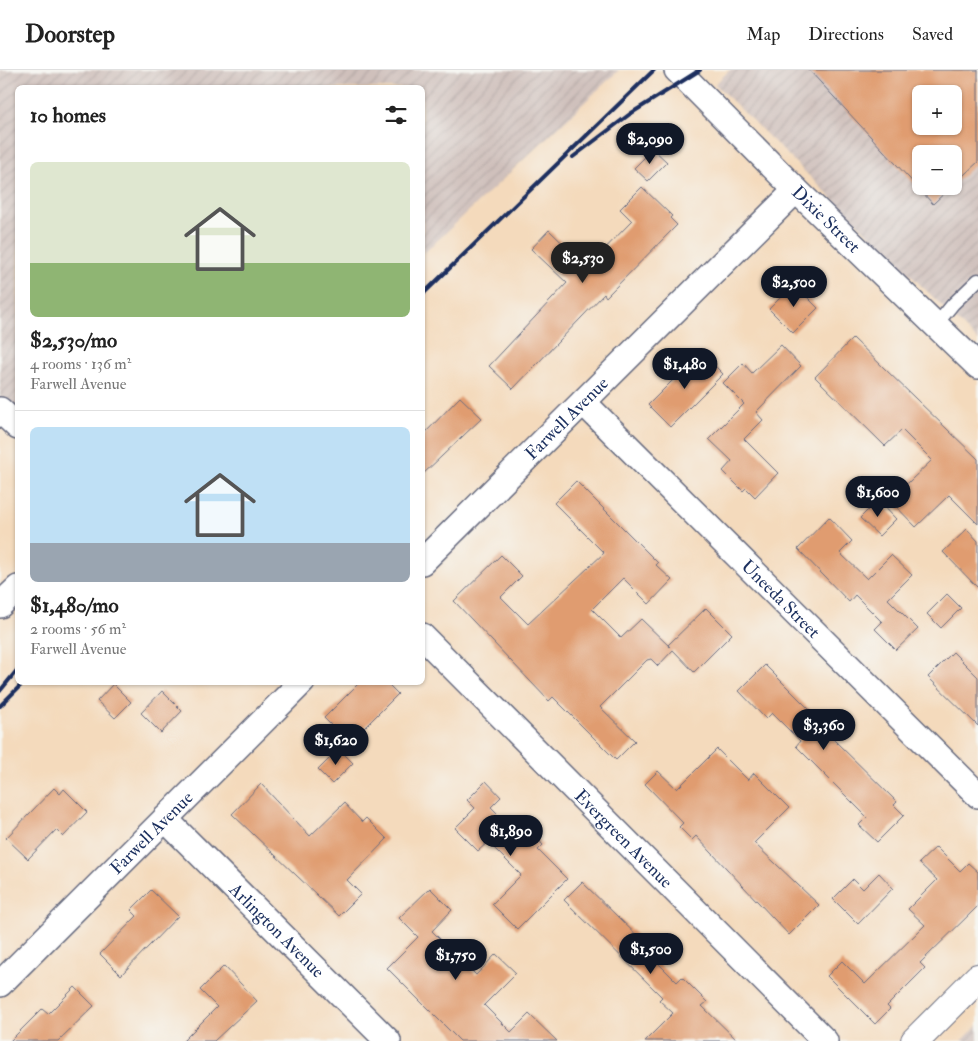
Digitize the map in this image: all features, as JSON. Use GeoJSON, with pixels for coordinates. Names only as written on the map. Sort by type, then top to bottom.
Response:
{"type":"FeatureCollection","features":[{"type":"Feature","properties":{"kind":"street","name":"Dixie Street"},"geometry":{"type":"LineString","coordinates":[[678,70],[796,190],[978,366]]}},
{"type":"Feature","properties":{"kind":"street","name":"Farwell Avenue"},"geometry":{"type":"LineString","coordinates":[[425,559],[796,190]]}},
{"type":"Feature","properties":{"kind":"street","name":"Uneeda Street"},"geometry":{"type":"LineString","coordinates":[[583,402],[978,795]]}},
{"type":"Feature","properties":{"kind":"street"},"geometry":{"type":"LineString","coordinates":[[0,410],[15,424]]}},
{"type":"Feature","properties":{"kind":"street"},"geometry":{"type":"LineString","coordinates":[[0,605],[15,591]]}},
{"type":"Feature","properties":{"kind":"street","name":"Evergreen Avenue"},"geometry":{"type":"LineString","coordinates":[[425,639],[825,1041]]}},
{"type":"Feature","properties":{"kind":"street","name":"Farwell Avenue"},"geometry":{"type":"LineString","coordinates":[[0,984],[299,685]]}},
{"type":"Feature","properties":{"kind":"street","name":"Arlington Avenue"},"geometry":{"type":"LineString","coordinates":[[165,818],[388,1041]]}},
{"type":"Feature","properties":{"kind":"street"},"geometry":{"type":"LineString","coordinates":[[914,1041],[978,978]]}},
{"type":"Feature","properties":{"kind":"lane"},"geometry":{"type":"LineString","coordinates":[[936,325],[952,304],[978,280]]}},
{"type":"Feature","properties":{"kind":"shaded area"},"geometry":{"type":"Polygon","coordinates":[[[0,70],[619,70],[425,252],[425,85],[15,85],[15,425],[0,410],[0,70]]]}},
{"type":"Feature","properties":{"kind":"shaded area"},"geometry":{"type":"Polygon","coordinates":[[[730,70],[978,70],[978,341],[715,84],[730,70]]]}},
{"type":"Feature","properties":{"kind":"shaded area"},"geometry":{"type":"Polygon","coordinates":[[[978,1025],[978,1041],[962,1041],[978,1025]]]}},
{"type":"Feature","properties":{"kind":"building"},"geometry":{"type":"Polygon","coordinates":[[[809,70],[978,70],[978,162],[962,177],[962,145],[912,145],[912,181],[809,70]]]}},
{"type":"Feature","properties":{"kind":"building"},"geometry":{"type":"Polygon","coordinates":[[[653,149],[667,162],[648,181],[634,168],[653,149]]]}},
{"type":"Feature","properties":{"kind":"building"},"geometry":{"type":"Polygon","coordinates":[[[642,187],[672,216],[670,218],[677,225],[606,297],[604,294],[513,389],[489,366],[567,283],[531,249],[549,230],[587,267],[632,221],[620,209],[642,187]]]}},
{"type":"Feature","properties":{"kind":"building"},"geometry":{"type":"Polygon","coordinates":[[[925,195],[942,195],[933,204],[925,195]]]}},
{"type":"Feature","properties":{"kind":"building"},"geometry":{"type":"Polygon","coordinates":[[[794,284],[818,308],[793,333],[769,309],[794,284]]]}},
{"type":"Feature","properties":{"kind":"building"},"geometry":{"type":"Polygon","coordinates":[[[853,338],[978,459],[978,524],[949,495],[916,527],[890,500],[932,460],[902,430],[885,446],[815,377],[853,338]]]}},
{"type":"Feature","properties":{"kind":"building"},"geometry":{"type":"Polygon","coordinates":[[[781,345],[801,366],[756,412],[763,420],[744,439],[778,473],[755,497],[746,488],[743,491],[723,471],[732,461],[709,439],[744,404],[723,383],[743,363],[752,373],[781,345]]]}},
{"type":"Feature","properties":{"kind":"building"},"geometry":{"type":"Polygon","coordinates":[[[701,352],[723,374],[670,427],[648,405],[701,352]]]}},
{"type":"Feature","properties":{"kind":"building"},"geometry":{"type":"Polygon","coordinates":[[[460,397],[482,418],[425,472],[425,433],[460,397]]]}},
{"type":"Feature","properties":{"kind":"building"},"geometry":{"type":"Polygon","coordinates":[[[576,481],[658,563],[656,565],[672,580],[649,604],[623,578],[592,609],[621,638],[641,619],[670,647],[668,645],[706,608],[732,634],[694,672],[673,650],[658,666],[651,659],[647,660],[600,707],[635,741],[616,760],[553,697],[549,701],[454,601],[501,555],[522,576],[501,597],[528,624],[604,553],[554,503],[576,481]]]}},
{"type":"Feature","properties":{"kind":"building"},"geometry":{"type":"Polygon","coordinates":[[[878,500],[896,519],[879,536],[860,518],[878,500]]]}},
{"type":"Feature","properties":{"kind":"building"},"geometry":{"type":"Polygon","coordinates":[[[829,517],[852,541],[840,553],[867,579],[891,555],[912,575],[888,599],[918,629],[896,650],[875,629],[882,622],[855,595],[849,602],[798,549],[829,517]]]}},
{"type":"Feature","properties":{"kind":"building"},"geometry":{"type":"Polygon","coordinates":[[[967,529],[978,541],[978,588],[943,552],[967,529]]]}},
{"type":"Feature","properties":{"kind":"building"},"geometry":{"type":"Polygon","coordinates":[[[947,594],[961,608],[941,628],[927,614],[947,594]]]}},
{"type":"Feature","properties":{"kind":"building"},"geometry":{"type":"Polygon","coordinates":[[[953,652],[978,677],[978,726],[928,677],[953,652]]]}},
{"type":"Feature","properties":{"kind":"building"},"geometry":{"type":"Polygon","coordinates":[[[765,665],[836,736],[833,739],[897,802],[894,805],[904,815],[877,842],[859,825],[867,817],[796,746],[800,741],[772,713],[766,719],[739,691],[765,665]]]}},
{"type":"Feature","properties":{"kind":"building"},"geometry":{"type":"Polygon","coordinates":[[[114,685],[131,702],[115,718],[97,701],[114,685]]]}},
{"type":"Feature","properties":{"kind":"building"},"geometry":{"type":"Polygon","coordinates":[[[357,685],[389,685],[398,694],[349,743],[324,718],[357,685]]]}},
{"type":"Feature","properties":{"kind":"building"},"geometry":{"type":"Polygon","coordinates":[[[162,691],[182,711],[161,733],[141,713],[162,691]]]}},
{"type":"Feature","properties":{"kind":"building"},"geometry":{"type":"Polygon","coordinates":[[[339,749],[353,763],[332,784],[318,770],[339,749]]]}},
{"type":"Feature","properties":{"kind":"building"},"geometry":{"type":"Polygon","coordinates":[[[717,749],[748,780],[754,773],[789,808],[754,843],[819,905],[789,935],[696,836],[692,840],[679,827],[683,823],[645,784],[658,771],[677,789],[717,749]]]}},
{"type":"Feature","properties":{"kind":"building"},"geometry":{"type":"Polygon","coordinates":[[[486,781],[501,797],[491,807],[521,837],[529,830],[543,845],[538,850],[567,879],[517,929],[492,904],[521,875],[488,842],[478,851],[455,828],[475,808],[467,800],[486,781]]]}},
{"type":"Feature","properties":{"kind":"building"},"geometry":{"type":"Polygon","coordinates":[[[261,784],[310,836],[344,803],[362,822],[366,818],[387,839],[347,880],[361,894],[339,916],[232,814],[261,784]]]}},
{"type":"Feature","properties":{"kind":"building"},"geometry":{"type":"Polygon","coordinates":[[[54,788],[60,794],[64,789],[87,812],[63,837],[56,830],[28,859],[6,838],[54,788]]]}},
{"type":"Feature","properties":{"kind":"building"},"geometry":{"type":"Polygon","coordinates":[[[936,847],[960,871],[968,863],[978,872],[978,906],[920,963],[925,968],[887,1006],[890,1009],[875,1024],[827,976],[842,961],[865,984],[925,925],[908,909],[937,880],[919,863],[936,847]]]}},
{"type":"Feature","properties":{"kind":"building"},"geometry":{"type":"Polygon","coordinates":[[[879,873],[893,888],[858,924],[833,899],[853,879],[863,889],[879,873]]]}},
{"type":"Feature","properties":{"kind":"building"},"geometry":{"type":"Polygon","coordinates":[[[582,882],[654,952],[651,956],[677,982],[682,977],[707,1002],[702,1006],[738,1041],[645,1041],[673,1013],[659,1000],[662,997],[564,900],[582,882]]]}},
{"type":"Feature","properties":{"kind":"building"},"geometry":{"type":"Polygon","coordinates":[[[430,888],[452,910],[432,931],[476,975],[496,954],[516,973],[484,1005],[511,1032],[529,1014],[557,1041],[460,1041],[387,968],[418,937],[399,918],[430,888]]]}},
{"type":"Feature","properties":{"kind":"building"},"geometry":{"type":"Polygon","coordinates":[[[151,890],[178,916],[121,975],[100,954],[137,916],[131,910],[151,890]]]}},
{"type":"Feature","properties":{"kind":"building"},"geometry":{"type":"Polygon","coordinates":[[[224,966],[257,1001],[214,1041],[183,1041],[217,1007],[200,990],[224,966]]]}},
{"type":"Feature","properties":{"kind":"building"},"geometry":{"type":"Polygon","coordinates":[[[75,987],[94,1006],[58,1041],[10,1041],[42,1009],[48,1014],[75,987]]]}},
{"type":"Feature","properties":{"kind":"railway"},"geometry":{"type":"LineString","coordinates":[[425,292],[654,70]]}},
{"type":"Feature","properties":{"kind":"railway"},"geometry":{"type":"LineString","coordinates":[[573,157],[630,114],[700,70]]}},
{"type":"Feature","properties":{"kind":"railway"},"geometry":{"type":"LineString","coordinates":[[0,691],[15,673]]}},
{"type":"Feature","properties":{"kind":"railway"},"geometry":{"type":"LineString","coordinates":[[0,706],[21,685]]}}]}
